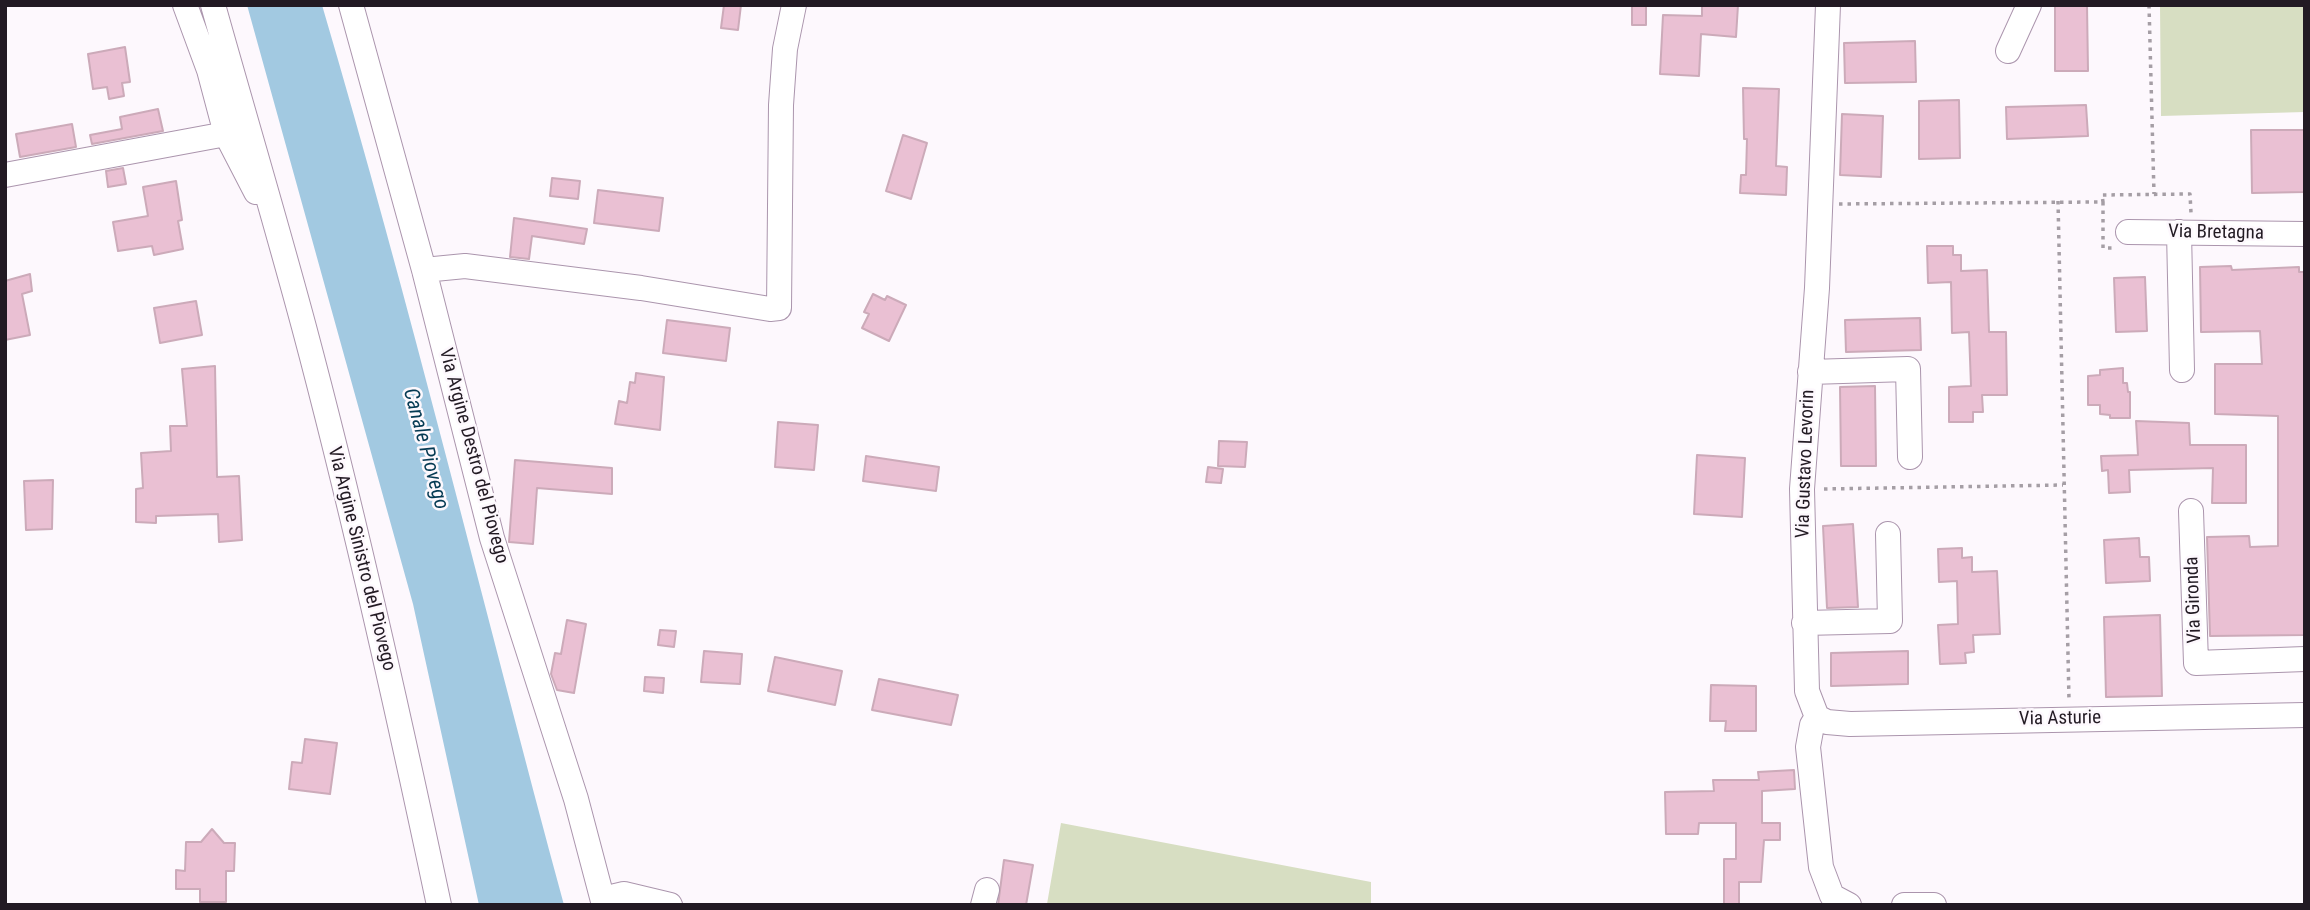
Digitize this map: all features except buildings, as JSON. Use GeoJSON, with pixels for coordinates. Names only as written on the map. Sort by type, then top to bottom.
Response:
{"type":"FeatureCollection","features":[{"type":"Feature","properties":{"kind":"street","name":"Via Argine Sinistro del Piovego"},"geometry":{"type":"LineString","coordinates":[[185,5],[209,70],[226,134],[246,178],[272,216]]}},
{"type":"Feature","properties":{"kind":"street","name":"Via Argine Sinistro del Piovego"},"geometry":{"type":"LineString","coordinates":[[213,5],[362,558],[439,905]]}},
{"type":"Feature","properties":{"kind":"street","name":"Via Argine Destro del Piovego"},"geometry":{"type":"LineString","coordinates":[[351,5],[424,270],[492,538],[576,800],[603,902]]}},
{"type":"Feature","properties":{"kind":"street"},"geometry":{"type":"LineString","coordinates":[[424,270],[465,266],[641,288],[770,309],[779,308],[781,105],[785,50],[794,5]]}},
{"type":"Feature","properties":{"kind":"street","name":"Via Gustavo Levorin"},"geometry":{"type":"LineString","coordinates":[[1817,717],[1807,691],[1802,489],[1818,277],[1828,5]]}},
{"type":"Feature","properties":{"kind":"street"},"geometry":{"type":"LineString","coordinates":[[2008,51],[2029,5]]}},
{"type":"Feature","properties":{"kind":"street"},"geometry":{"type":"LineString","coordinates":[[5,175],[226,134]]}},
{"type":"Feature","properties":{"kind":"street"},"geometry":{"type":"LineString","coordinates":[[2182,370],[2185,232]]}},
{"type":"Feature","properties":{"kind":"street","name":"Via Bretagna"},"geometry":{"type":"LineString","coordinates":[[2122,240],[2185,232],[2305,234]]}},
{"type":"Feature","properties":{"kind":"street"},"geometry":{"type":"LineString","coordinates":[[1810,372],[1908,369],[1910,457]]}},
{"type":"Feature","properties":{"kind":"street","name":"Via Gironda"},"geometry":{"type":"LineString","coordinates":[[2191,511],[2196,663],[2305,659]]}},
{"type":"Feature","properties":{"kind":"street"},"geometry":{"type":"LineString","coordinates":[[1804,623],[1890,621],[1888,534]]}},
{"type":"Feature","properties":{"kind":"street","name":"Via Asturie"},"geometry":{"type":"LineString","coordinates":[[1817,717],[1827,722],[1850,724],[2305,715]]}},
{"type":"Feature","properties":{"kind":"street"},"geometry":{"type":"LineString","coordinates":[[1817,717],[1812,725],[1808,747],[1821,867],[1832,895],[1849,905]]}},
{"type":"Feature","properties":{"kind":"street"},"geometry":{"type":"LineString","coordinates":[[603,902],[624,894],[670,905]]}},
{"type":"Feature","properties":{"kind":"street"},"geometry":{"type":"LineString","coordinates":[[1904,905],[1934,905]]}},
{"type":"Feature","properties":{"kind":"path"},"geometry":{"type":"LineString","coordinates":[[2149,5],[2154,194]]}},
{"type":"Feature","properties":{"kind":"path"},"geometry":{"type":"LineString","coordinates":[[2122,240],[2103,248],[2102,195],[2190,194],[2185,232]]}},
{"type":"Feature","properties":{"kind":"path"},"geometry":{"type":"LineString","coordinates":[[2058,201],[2069,719]]}},
{"type":"Feature","properties":{"kind":"path"},"geometry":{"type":"LineString","coordinates":[[1832,205],[2103,202]]}},
{"type":"Feature","properties":{"kind":"path"},"geometry":{"type":"LineString","coordinates":[[1821,489],[2063,485]]}},
{"type":"Feature","properties":{"kind":"green space"},"geometry":{"type":"Polygon","coordinates":[[[2160,5],[2305,5],[2305,112],[2161,116],[2160,5]]]}},
{"type":"Feature","properties":{"kind":"green space"},"geometry":{"type":"Polygon","coordinates":[[[1061,823],[1371,882],[1371,905],[1047,904],[1061,823]]]}},
{"type":"Feature","properties":{"kind":"water","name":"Canale Piovego"},"geometry":{"type":"Polygon","coordinates":[[[247,5],[322,5],[416,342],[564,905],[479,905],[413,604],[247,5]]]}}]}
